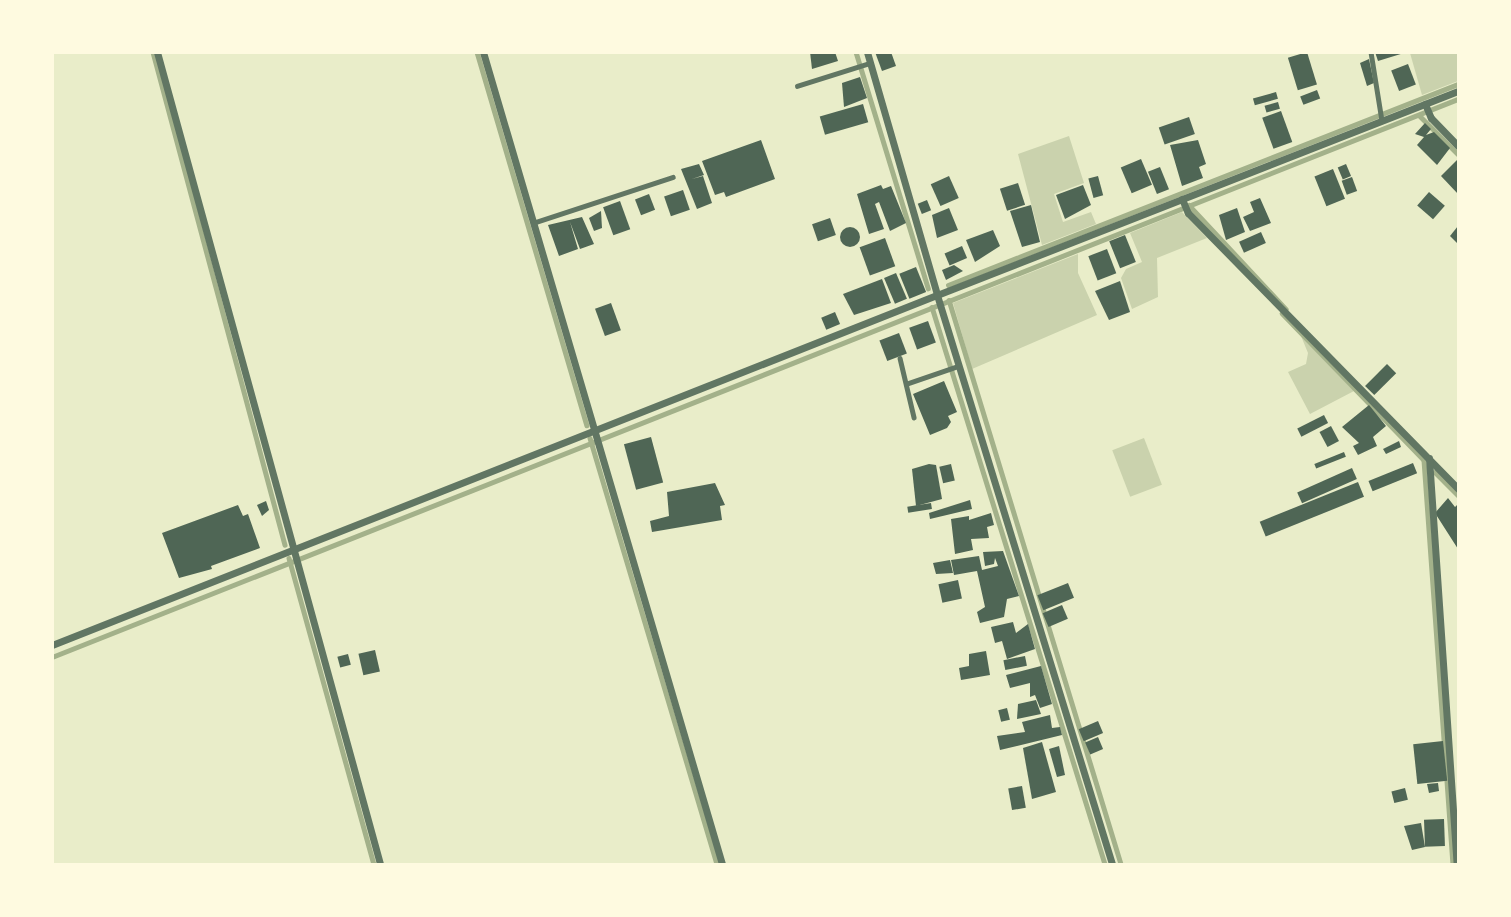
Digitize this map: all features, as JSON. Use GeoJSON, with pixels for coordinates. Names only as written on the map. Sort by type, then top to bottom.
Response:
{"type":"FeatureCollection","features":[{"type":"Feature","properties":{"kind":"street"},"geometry":{"type":"LineString","coordinates":[[157,52],[380,864]]}},
{"type":"Feature","properties":{"kind":"street"},"geometry":{"type":"LineString","coordinates":[[483,52],[722,864]]}},
{"type":"Feature","properties":{"kind":"street"},"geometry":{"type":"LineString","coordinates":[[867,52],[867,64],[1112,864]]}},
{"type":"Feature","properties":{"kind":"street"},"geometry":{"type":"LineString","coordinates":[[52,646],[294,553],[594,432],[1184,204],[1380,117],[1425,106],[1458,91]]}},
{"type":"Feature","properties":{"kind":"street"},"geometry":{"type":"LineString","coordinates":[[1425,106],[1430,117],[1458,146]]}},
{"type":"Feature","properties":{"kind":"street"},"geometry":{"type":"LineString","coordinates":[[1184,204],[1458,489]]}},
{"type":"Feature","properties":{"kind":"street"},"geometry":{"type":"LineString","coordinates":[[1429,458],[1457,864]]}},
{"type":"Feature","properties":{"kind":"lane"},"geometry":{"type":"LineString","coordinates":[[1371,52],[1378,75],[1380,117]]}},
{"type":"Feature","properties":{"kind":"lane"},"geometry":{"type":"LineString","coordinates":[[797,86],[867,64]]}},
{"type":"Feature","properties":{"kind":"lane"},"geometry":{"type":"LineString","coordinates":[[533,223],[673,177]]}},
{"type":"Feature","properties":{"kind":"lane"},"geometry":{"type":"LineString","coordinates":[[900,359],[914,418]]}},
{"type":"Feature","properties":{"kind":"lane"},"geometry":{"type":"LineString","coordinates":[[906,384],[961,365]]}},
{"type":"Feature","properties":{"kind":"green space"},"geometry":{"type":"Polygon","coordinates":[[[1410,53],[1458,53],[1458,81],[1422,95],[1410,53]]]}},
{"type":"Feature","properties":{"kind":"green space"},"geometry":{"type":"Polygon","coordinates":[[[1069,136],[1084,183],[1054,194],[1063,222],[1091,212],[1096,224],[1042,245],[1018,154],[1069,136]]]}},
{"type":"Feature","properties":{"kind":"green space"},"geometry":{"type":"Polygon","coordinates":[[[1182,212],[1207,238],[1157,258],[1158,297],[1132,309],[1121,278],[1126,269],[1142,262],[1130,233],[1182,212]]]}},
{"type":"Feature","properties":{"kind":"green space"},"geometry":{"type":"Polygon","coordinates":[[[1078,254],[1078,273],[1097,315],[972,369],[953,303],[1078,254]]]}},
{"type":"Feature","properties":{"kind":"green space"},"geometry":{"type":"Polygon","coordinates":[[[1301,336],[1354,391],[1310,414],[1288,372],[1306,364],[1308,353],[1301,336]]]}},
{"type":"Feature","properties":{"kind":"green space"},"geometry":{"type":"Polygon","coordinates":[[[1144,438],[1162,485],[1130,497],[1112,450],[1144,438]]]}},
{"type":"Feature","properties":{"kind":"building"},"geometry":{"type":"Polygon","coordinates":[[[810,52],[835,52],[838,61],[812,69],[810,52]]]}},
{"type":"Feature","properties":{"kind":"building"},"geometry":{"type":"Polygon","coordinates":[[[875,52],[891,52],[896,66],[882,71],[875,52]]]}},
{"type":"Feature","properties":{"kind":"building"},"geometry":{"type":"Polygon","coordinates":[[[1307,52],[1317,85],[1298,90],[1288,58],[1307,52]]]}},
{"type":"Feature","properties":{"kind":"building"},"geometry":{"type":"Polygon","coordinates":[[[1375,52],[1404,52],[1404,53],[1378,61],[1375,52]]]}},
{"type":"Feature","properties":{"kind":"building"},"geometry":{"type":"Polygon","coordinates":[[[1369,59],[1374,83],[1367,86],[1360,63],[1369,59]]]}},
{"type":"Feature","properties":{"kind":"building"},"geometry":{"type":"Polygon","coordinates":[[[1408,64],[1416,85],[1399,91],[1391,70],[1408,64]]]}},
{"type":"Feature","properties":{"kind":"building"},"geometry":{"type":"Polygon","coordinates":[[[860,77],[867,98],[844,107],[842,83],[860,77]]]}},
{"type":"Feature","properties":{"kind":"building"},"geometry":{"type":"Polygon","coordinates":[[[1317,90],[1320,98],[1303,105],[1300,96],[1317,90]]]}},
{"type":"Feature","properties":{"kind":"building"},"geometry":{"type":"Polygon","coordinates":[[[1276,92],[1278,99],[1255,105],[1253,99],[1276,92]]]}},
{"type":"Feature","properties":{"kind":"building"},"geometry":{"type":"Polygon","coordinates":[[[1278,102],[1280,109],[1266,113],[1265,106],[1278,102]]]}},
{"type":"Feature","properties":{"kind":"building"},"geometry":{"type":"Polygon","coordinates":[[[863,104],[868,122],[825,135],[820,116],[863,104]]]}},
{"type":"Feature","properties":{"kind":"building"},"geometry":{"type":"Polygon","coordinates":[[[1281,111],[1292,142],[1273,149],[1262,118],[1281,111]]]}},
{"type":"Feature","properties":{"kind":"building"},"geometry":{"type":"Polygon","coordinates":[[[1189,117],[1195,134],[1165,144],[1159,127],[1189,117]]]}},
{"type":"Feature","properties":{"kind":"building"},"geometry":{"type":"Polygon","coordinates":[[[1425,123],[1431,129],[1426,135],[1434,132],[1450,148],[1437,165],[1417,145],[1424,137],[1415,134],[1425,123]]]}},
{"type":"Feature","properties":{"kind":"building"},"geometry":{"type":"Polygon","coordinates":[[[761,140],[775,179],[726,197],[724,192],[715,195],[702,161],[761,140]]]}},
{"type":"Feature","properties":{"kind":"building"},"geometry":{"type":"Polygon","coordinates":[[[1198,140],[1206,164],[1199,167],[1203,178],[1182,186],[1170,145],[1198,140]]]}},
{"type":"Feature","properties":{"kind":"building"},"geometry":{"type":"Polygon","coordinates":[[[1141,159],[1152,185],[1132,193],[1121,168],[1141,159]]]}},
{"type":"Feature","properties":{"kind":"building"},"geometry":{"type":"Polygon","coordinates":[[[1458,159],[1458,194],[1441,176],[1458,159]]]}},
{"type":"Feature","properties":{"kind":"building"},"geometry":{"type":"Polygon","coordinates":[[[699,164],[704,175],[692,179],[703,176],[712,203],[697,209],[681,169],[699,164]]]}},
{"type":"Feature","properties":{"kind":"building"},"geometry":{"type":"Polygon","coordinates":[[[1346,164],[1351,176],[1343,179],[1338,168],[1346,164]]]}},
{"type":"Feature","properties":{"kind":"building"},"geometry":{"type":"Polygon","coordinates":[[[1160,167],[1169,189],[1157,194],[1148,172],[1160,167]]]}},
{"type":"Feature","properties":{"kind":"building"},"geometry":{"type":"Polygon","coordinates":[[[1333,169],[1345,199],[1326,206],[1314,176],[1333,169]]]}},
{"type":"Feature","properties":{"kind":"building"},"geometry":{"type":"Polygon","coordinates":[[[949,176],[959,198],[940,206],[931,184],[949,176]]]}},
{"type":"Feature","properties":{"kind":"building"},"geometry":{"type":"Polygon","coordinates":[[[1098,176],[1103,195],[1094,198],[1088,179],[1098,176]]]}},
{"type":"Feature","properties":{"kind":"building"},"geometry":{"type":"Polygon","coordinates":[[[1352,177],[1357,191],[1347,195],[1342,181],[1352,177]]]}},
{"type":"Feature","properties":{"kind":"building"},"geometry":{"type":"Polygon","coordinates":[[[1018,183],[1025,205],[1007,211],[1000,189],[1018,183]]]}},
{"type":"Feature","properties":{"kind":"building"},"geometry":{"type":"Polygon","coordinates":[[[881,185],[883,189],[891,186],[906,223],[890,231],[879,202],[875,204],[884,229],[869,234],[857,194],[881,185]]]}},
{"type":"Feature","properties":{"kind":"building"},"geometry":{"type":"Polygon","coordinates":[[[1083,185],[1091,205],[1065,219],[1056,195],[1083,185]]]}},
{"type":"Feature","properties":{"kind":"building"},"geometry":{"type":"Polygon","coordinates":[[[683,190],[690,210],[671,216],[664,197],[683,190]]]}},
{"type":"Feature","properties":{"kind":"building"},"geometry":{"type":"Polygon","coordinates":[[[1429,192],[1445,206],[1433,219],[1417,206],[1429,192]]]}},
{"type":"Feature","properties":{"kind":"building"},"geometry":{"type":"Polygon","coordinates":[[[649,194],[655,210],[641,215],[635,199],[649,194]]]}},
{"type":"Feature","properties":{"kind":"building"},"geometry":{"type":"Polygon","coordinates":[[[1260,198],[1271,223],[1250,231],[1243,217],[1254,212],[1250,202],[1260,198]]]}},
{"type":"Feature","properties":{"kind":"building"},"geometry":{"type":"Polygon","coordinates":[[[927,200],[931,210],[922,214],[918,204],[927,200]]]}},
{"type":"Feature","properties":{"kind":"building"},"geometry":{"type":"Polygon","coordinates":[[[620,201],[630,229],[613,235],[603,207],[620,201]]]}},
{"type":"Feature","properties":{"kind":"building"},"geometry":{"type":"Polygon","coordinates":[[[1031,205],[1040,242],[1022,247],[1010,211],[1031,205]]]}},
{"type":"Feature","properties":{"kind":"building"},"geometry":{"type":"Polygon","coordinates":[[[949,208],[958,230],[937,238],[932,215],[949,208]]]}},
{"type":"Feature","properties":{"kind":"building"},"geometry":{"type":"Polygon","coordinates":[[[1237,208],[1245,232],[1226,240],[1219,215],[1237,208]]]}},
{"type":"Feature","properties":{"kind":"building"},"geometry":{"type":"Polygon","coordinates":[[[601,211],[602,228],[594,231],[589,218],[601,211]]]}},
{"type":"Feature","properties":{"kind":"building"},"geometry":{"type":"Polygon","coordinates":[[[582,217],[594,244],[580,249],[570,222],[578,249],[559,256],[548,225],[582,217]]]}},
{"type":"Feature","properties":{"kind":"building"},"geometry":{"type":"Polygon","coordinates":[[[830,218],[836,235],[818,241],[812,224],[830,218]]]}},
{"type":"Feature","properties":{"kind":"building"},"geometry":{"type":"Polygon","coordinates":[[[1458,226],[1458,244],[1450,236],[1458,226]]]}},
{"type":"Feature","properties":{"kind":"building"},"geometry":{"type":"Polygon","coordinates":[[[850,227],[857,230],[860,237],[857,244],[850,247],[843,244],[840,237],[843,230],[850,227]]]}},
{"type":"Feature","properties":{"kind":"building"},"geometry":{"type":"Polygon","coordinates":[[[993,230],[1000,246],[975,262],[966,240],[993,230]]]}},
{"type":"Feature","properties":{"kind":"building"},"geometry":{"type":"Polygon","coordinates":[[[1261,232],[1266,243],[1244,253],[1239,242],[1261,232]]]}},
{"type":"Feature","properties":{"kind":"building"},"geometry":{"type":"Polygon","coordinates":[[[1125,235],[1136,262],[1120,268],[1109,241],[1125,235]]]}},
{"type":"Feature","properties":{"kind":"building"},"geometry":{"type":"Polygon","coordinates":[[[885,238],[895,266],[870,275],[860,247],[885,238]]]}},
{"type":"Feature","properties":{"kind":"building"},"geometry":{"type":"Polygon","coordinates":[[[962,246],[967,258],[950,265],[945,253],[962,246]]]}},
{"type":"Feature","properties":{"kind":"building"},"geometry":{"type":"Polygon","coordinates":[[[1107,249],[1116,273],[1098,280],[1088,256],[1107,249]]]}},
{"type":"Feature","properties":{"kind":"building"},"geometry":{"type":"Polygon","coordinates":[[[954,265],[963,271],[946,280],[942,270],[954,265]]]}},
{"type":"Feature","properties":{"kind":"building"},"geometry":{"type":"Polygon","coordinates":[[[916,267],[926,292],[909,299],[899,274],[916,267]]]}},
{"type":"Feature","properties":{"kind":"building"},"geometry":{"type":"Polygon","coordinates":[[[896,273],[907,299],[895,304],[884,278],[896,273]]]}},
{"type":"Feature","properties":{"kind":"building"},"geometry":{"type":"Polygon","coordinates":[[[882,279],[891,303],[854,315],[843,294],[882,279]]]}},
{"type":"Feature","properties":{"kind":"building"},"geometry":{"type":"Polygon","coordinates":[[[1120,281],[1130,312],[1109,320],[1095,291],[1120,281]]]}},
{"type":"Feature","properties":{"kind":"building"},"geometry":{"type":"Polygon","coordinates":[[[611,303],[621,330],[605,336],[595,309],[611,303]]]}},
{"type":"Feature","properties":{"kind":"building"},"geometry":{"type":"Polygon","coordinates":[[[835,312],[840,324],[826,330],[821,318],[835,312]]]}},
{"type":"Feature","properties":{"kind":"building"},"geometry":{"type":"Polygon","coordinates":[[[928,321],[936,343],[917,349],[909,328],[928,321]]]}},
{"type":"Feature","properties":{"kind":"building"},"geometry":{"type":"Polygon","coordinates":[[[899,333],[907,354],[887,361],[879,341],[899,333]]]}},
{"type":"Feature","properties":{"kind":"building"},"geometry":{"type":"Polygon","coordinates":[[[1387,364],[1396,373],[1374,395],[1365,386],[1387,364]]]}},
{"type":"Feature","properties":{"kind":"building"},"geometry":{"type":"Polygon","coordinates":[[[944,381],[957,412],[948,416],[951,422],[947,428],[930,435],[913,394],[944,381]]]}},
{"type":"Feature","properties":{"kind":"building"},"geometry":{"type":"Polygon","coordinates":[[[1369,405],[1386,426],[1373,437],[1377,446],[1358,455],[1353,446],[1359,443],[1342,427],[1369,405]]]}},
{"type":"Feature","properties":{"kind":"building"},"geometry":{"type":"Polygon","coordinates":[[[1324,415],[1328,423],[1301,437],[1297,429],[1324,415]]]}},
{"type":"Feature","properties":{"kind":"building"},"geometry":{"type":"Polygon","coordinates":[[[1331,426],[1339,441],[1328,447],[1320,432],[1331,426]]]}},
{"type":"Feature","properties":{"kind":"building"},"geometry":{"type":"Polygon","coordinates":[[[651,437],[663,482],[636,490],[624,444],[651,437]]]}},
{"type":"Feature","properties":{"kind":"building"},"geometry":{"type":"Polygon","coordinates":[[[1399,441],[1401,447],[1386,454],[1383,449],[1399,441]]]}},
{"type":"Feature","properties":{"kind":"building"},"geometry":{"type":"Polygon","coordinates":[[[1344,452],[1346,457],[1316,469],[1314,464],[1344,452]]]}},
{"type":"Feature","properties":{"kind":"building"},"geometry":{"type":"Polygon","coordinates":[[[1413,463],[1417,473],[1373,491],[1368,481],[1413,463]]]}},
{"type":"Feature","properties":{"kind":"building"},"geometry":{"type":"Polygon","coordinates":[[[929,464],[936,465],[942,499],[916,506],[912,469],[929,464]]]}},
{"type":"Feature","properties":{"kind":"building"},"geometry":{"type":"Polygon","coordinates":[[[951,464],[955,481],[943,483],[939,467],[951,464]]]}},
{"type":"Feature","properties":{"kind":"building"},"geometry":{"type":"Polygon","coordinates":[[[1352,468],[1357,479],[1302,503],[1297,492],[1352,468]]]}},
{"type":"Feature","properties":{"kind":"building"},"geometry":{"type":"Polygon","coordinates":[[[1358,482],[1364,497],[1266,537],[1260,522],[1358,482]]]}},
{"type":"Feature","properties":{"kind":"building"},"geometry":{"type":"Polygon","coordinates":[[[715,483],[725,505],[720,506],[722,520],[652,532],[650,521],[669,516],[667,492],[715,483]]]}},
{"type":"Feature","properties":{"kind":"building"},"geometry":{"type":"Polygon","coordinates":[[[1448,498],[1455,507],[1458,504],[1458,549],[1435,513],[1448,498]]]}},
{"type":"Feature","properties":{"kind":"building"},"geometry":{"type":"Polygon","coordinates":[[[970,500],[972,509],[930,519],[929,513],[970,500]]]}},
{"type":"Feature","properties":{"kind":"building"},"geometry":{"type":"Polygon","coordinates":[[[266,501],[269,510],[262,516],[257,505],[266,501]]]}},
{"type":"Feature","properties":{"kind":"building"},"geometry":{"type":"Polygon","coordinates":[[[931,503],[932,509],[908,513],[907,507],[931,503]]]}},
{"type":"Feature","properties":{"kind":"building"},"geometry":{"type":"Polygon","coordinates":[[[238,505],[243,516],[248,514],[260,548],[211,566],[212,569],[179,578],[162,533],[238,505]]]}},
{"type":"Feature","properties":{"kind":"building"},"geometry":{"type":"Polygon","coordinates":[[[991,513],[994,525],[987,527],[989,538],[971,539],[973,550],[955,554],[951,519],[969,516],[969,520],[991,513]]]}},
{"type":"Feature","properties":{"kind":"building"},"geometry":{"type":"Polygon","coordinates":[[[1003,551],[1019,596],[1007,599],[1004,617],[980,623],[977,612],[985,607],[977,571],[954,575],[951,560],[979,556],[982,570],[998,566],[995,558],[994,564],[985,566],[983,552],[1003,551]]]}},
{"type":"Feature","properties":{"kind":"building"},"geometry":{"type":"Polygon","coordinates":[[[950,560],[953,573],[936,574],[933,563],[950,560]]]}},
{"type":"Feature","properties":{"kind":"building"},"geometry":{"type":"Polygon","coordinates":[[[958,580],[962,599],[942,603],[938,584],[958,580]]]}},
{"type":"Feature","properties":{"kind":"building"},"geometry":{"type":"Polygon","coordinates":[[[1068,583],[1074,598],[1043,610],[1037,595],[1068,583]]]}},
{"type":"Feature","properties":{"kind":"building"},"geometry":{"type":"Polygon","coordinates":[[[1062,605],[1068,619],[1049,627],[1043,613],[1062,605]]]}},
{"type":"Feature","properties":{"kind":"building"},"geometry":{"type":"Polygon","coordinates":[[[1013,622],[1016,633],[1028,624],[1035,649],[1007,659],[1002,641],[995,643],[991,627],[1013,622]]]}},
{"type":"Feature","properties":{"kind":"building"},"geometry":{"type":"Polygon","coordinates":[[[375,650],[380,671],[363,675],[358,654],[375,650]]]}},
{"type":"Feature","properties":{"kind":"building"},"geometry":{"type":"Polygon","coordinates":[[[986,651],[990,675],[961,680],[959,668],[969,666],[969,654],[986,651]]]}},
{"type":"Feature","properties":{"kind":"building"},"geometry":{"type":"Polygon","coordinates":[[[348,654],[351,665],[340,667],[337,657],[348,654]]]}},
{"type":"Feature","properties":{"kind":"building"},"geometry":{"type":"Polygon","coordinates":[[[1025,656],[1027,666],[1005,670],[1003,660],[1025,656]]]}},
{"type":"Feature","properties":{"kind":"building"},"geometry":{"type":"Polygon","coordinates":[[[1041,666],[1052,704],[1040,708],[1035,695],[1030,697],[1030,683],[1010,688],[1006,675],[1041,666]]]}},
{"type":"Feature","properties":{"kind":"building"},"geometry":{"type":"Polygon","coordinates":[[[1036,700],[1041,714],[1017,719],[1018,704],[1036,700]]]}},
{"type":"Feature","properties":{"kind":"building"},"geometry":{"type":"Polygon","coordinates":[[[1007,708],[1010,720],[1001,722],[998,710],[1007,708]]]}},
{"type":"Feature","properties":{"kind":"building"},"geometry":{"type":"Polygon","coordinates":[[[1050,715],[1052,728],[1060,727],[1062,735],[1000,750],[997,736],[1025,732],[1022,722],[1050,715]]]}},
{"type":"Feature","properties":{"kind":"building"},"geometry":{"type":"Polygon","coordinates":[[[1098,721],[1103,733],[1084,741],[1079,729],[1098,721]]]}},
{"type":"Feature","properties":{"kind":"building"},"geometry":{"type":"Polygon","coordinates":[[[1098,737],[1103,749],[1090,754],[1085,742],[1098,737]]]}},
{"type":"Feature","properties":{"kind":"building"},"geometry":{"type":"Polygon","coordinates":[[[1443,741],[1447,781],[1417,784],[1413,744],[1443,741]]]}},
{"type":"Feature","properties":{"kind":"building"},"geometry":{"type":"Polygon","coordinates":[[[1042,742],[1056,792],[1032,799],[1023,748],[1042,742]]]}},
{"type":"Feature","properties":{"kind":"building"},"geometry":{"type":"Polygon","coordinates":[[[1059,746],[1065,775],[1057,777],[1049,749],[1059,746]]]}},
{"type":"Feature","properties":{"kind":"building"},"geometry":{"type":"Polygon","coordinates":[[[1438,783],[1439,791],[1429,793],[1427,784],[1438,783]]]}},
{"type":"Feature","properties":{"kind":"building"},"geometry":{"type":"Polygon","coordinates":[[[1022,786],[1026,808],[1012,810],[1008,788],[1022,786]]]}},
{"type":"Feature","properties":{"kind":"building"},"geometry":{"type":"Polygon","coordinates":[[[1405,788],[1408,800],[1394,803],[1391,791],[1405,788]]]}},
{"type":"Feature","properties":{"kind":"building"},"geometry":{"type":"Polygon","coordinates":[[[1444,819],[1445,846],[1425,847],[1424,820],[1444,819]]]}},
{"type":"Feature","properties":{"kind":"building"},"geometry":{"type":"Polygon","coordinates":[[[1421,823],[1425,847],[1412,850],[1404,826],[1421,823]]]}},
{"type":"Feature","properties":{"kind":"waterway"},"geometry":{"type":"LineString","coordinates":[[153,52],[285,545]]}},
{"type":"Feature","properties":{"kind":"waterway"},"geometry":{"type":"LineString","coordinates":[[477,52],[587,425]]}},
{"type":"Feature","properties":{"kind":"waterway"},"geometry":{"type":"LineString","coordinates":[[856,52],[928,288]]}},
{"type":"Feature","properties":{"kind":"waterway"},"geometry":{"type":"LineString","coordinates":[[948,285],[1458,84]]}},
{"type":"Feature","properties":{"kind":"waterway"},"geometry":{"type":"LineString","coordinates":[[52,657],[1458,99]]}},
{"type":"Feature","properties":{"kind":"waterway"},"geometry":{"type":"LineString","coordinates":[[1419,115],[1458,154]]}},
{"type":"Feature","properties":{"kind":"waterway"},"geometry":{"type":"LineString","coordinates":[[1189,205],[1286,309]]}},
{"type":"Feature","properties":{"kind":"waterway"},"geometry":{"type":"LineString","coordinates":[[949,300],[1121,864]]}},
{"type":"Feature","properties":{"kind":"waterway"},"geometry":{"type":"LineString","coordinates":[[932,307],[1105,864]]}},
{"type":"Feature","properties":{"kind":"waterway"},"geometry":{"type":"LineString","coordinates":[[1282,313],[1424,460],[1453,864]]}},
{"type":"Feature","properties":{"kind":"waterway"},"geometry":{"type":"LineString","coordinates":[[590,438],[717,864]]}},
{"type":"Feature","properties":{"kind":"waterway"},"geometry":{"type":"LineString","coordinates":[[1435,472],[1458,495]]}},
{"type":"Feature","properties":{"kind":"waterway"},"geometry":{"type":"LineString","coordinates":[[289,558],[374,864]]}}]}
